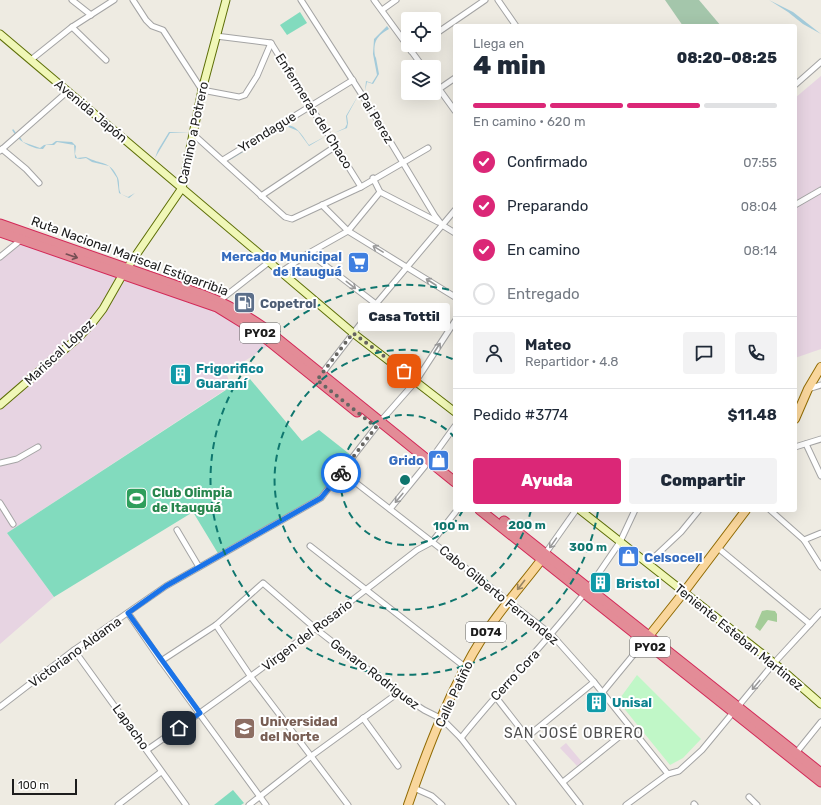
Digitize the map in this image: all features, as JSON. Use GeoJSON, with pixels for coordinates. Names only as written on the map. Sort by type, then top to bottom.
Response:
{"type":"FeatureCollection","features":[{"type":"Feature","properties":{"kind":"highway","name":"Ruta Nacional Mariscal Estigarribia"},"geometry":{"type":"LineString","coordinates":[[0,224],[125,270],[234,316],[319,377]]}},
{"type":"Feature","properties":{"kind":"highway","name":"Ruta Nacional Mariscal Estigarribia"},"geometry":{"type":"LineString","coordinates":[[0,232],[125,270],[219,301],[263,327],[319,377],[427,464],[453,488]]}},
{"type":"Feature","properties":{"kind":"highway","name":"Ruta Nacional Mariscal Estigarribia"},"geometry":{"type":"LineString","coordinates":[[427,464],[453,481]]}},
{"type":"Feature","properties":{"kind":"highway","name":"PY02"},"geometry":{"type":"LineString","coordinates":[[483,512],[543,556]]}},
{"type":"Feature","properties":{"kind":"highway","name":"PY02"},"geometry":{"type":"LineString","coordinates":[[492,512],[586,592],[735,710],[821,782]]}},
{"type":"Feature","properties":{"kind":"highway","name":"PY02"},"geometry":{"type":"LineString","coordinates":[[735,710],[796,753],[821,773]]}},
{"type":"Feature","properties":{"kind":"main road"},"geometry":{"type":"LineString","coordinates":[[797,414],[808,389],[821,367]]}},
{"type":"Feature","properties":{"kind":"main road"},"geometry":{"type":"LineString","coordinates":[[647,639],[745,512]]}},
{"type":"Feature","properties":{"kind":"main road","name":"Calle Patiño"},"geometry":{"type":"LineString","coordinates":[[408,805],[424,761],[465,667],[484,634],[543,556]]}},
{"type":"Feature","properties":{"kind":"street"},"geometry":{"type":"LineString","coordinates":[[72,0],[91,15]]}},
{"type":"Feature","properties":{"kind":"street"},"geometry":{"type":"LineString","coordinates":[[32,59],[72,28],[114,0]]}},
{"type":"Feature","properties":{"kind":"street"},"geometry":{"type":"LineString","coordinates":[[133,0],[146,20],[152,26],[163,30],[202,90],[238,97],[245,95],[258,76],[272,43]]}},
{"type":"Feature","properties":{"kind":"street","name":"Camino a Potrero"},"geometry":{"type":"LineString","coordinates":[[125,270],[182,188],[202,90],[226,0]]}},
{"type":"Feature","properties":{"kind":"street","name":"Pai Perez"},"geometry":{"type":"LineString","coordinates":[[301,0],[360,91],[434,216],[442,225],[453,232]]}},
{"type":"Feature","properties":{"kind":"street"},"geometry":{"type":"LineString","coordinates":[[374,0],[401,37]]}},
{"type":"Feature","properties":{"kind":"street"},"geometry":{"type":"LineString","coordinates":[[382,10],[396,0]]}},
{"type":"Feature","properties":{"kind":"street"},"geometry":{"type":"LineString","coordinates":[[441,30],[485,0]]}},
{"type":"Feature","properties":{"kind":"street"},"geometry":{"type":"LineString","coordinates":[[498,0],[515,24]]}},
{"type":"Feature","properties":{"kind":"street"},"geometry":{"type":"LineString","coordinates":[[72,28],[106,60]]}},
{"type":"Feature","properties":{"kind":"street","name":"Avenida Japón"},"geometry":{"type":"LineString","coordinates":[[0,34],[32,59],[182,188]]}},
{"type":"Feature","properties":{"kind":"street","name":"Enfermeras del Chaco"},"geometry":{"type":"LineString","coordinates":[[216,36],[272,43],[312,105],[361,187]]}},
{"type":"Feature","properties":{"kind":"street"},"geometry":{"type":"LineString","coordinates":[[797,83],[821,62]]}},
{"type":"Feature","properties":{"kind":"street"},"geometry":{"type":"LineString","coordinates":[[441,88],[453,79]]}},
{"type":"Feature","properties":{"kind":"street","name":"Yrendague"},"geometry":{"type":"LineString","coordinates":[[223,160],[353,80]]}},
{"type":"Feature","properties":{"kind":"street"},"geometry":{"type":"LineString","coordinates":[[39,183],[26,169],[1,150],[68,91]]}},
{"type":"Feature","properties":{"kind":"street"},"geometry":{"type":"LineString","coordinates":[[441,92],[453,108]]}},
{"type":"Feature","properties":{"kind":"street"},"geometry":{"type":"LineString","coordinates":[[193,134],[288,218],[296,218],[361,187],[373,178],[428,148]]}},
{"type":"Feature","properties":{"kind":"street"},"geometry":{"type":"LineString","coordinates":[[262,196],[336,146]]}},
{"type":"Feature","properties":{"kind":"street"},"geometry":{"type":"LineString","coordinates":[[373,178],[380,192],[442,225]]}},
{"type":"Feature","properties":{"kind":"street"},"geometry":{"type":"LineString","coordinates":[[182,188],[353,333],[453,410]]}},
{"type":"Feature","properties":{"kind":"street"},"geometry":{"type":"LineString","coordinates":[[797,204],[821,190]]}},
{"type":"Feature","properties":{"kind":"street"},"geometry":{"type":"LineString","coordinates":[[281,272],[309,253],[348,231],[380,192]]}},
{"type":"Feature","properties":{"kind":"street"},"geometry":{"type":"LineString","coordinates":[[322,205],[348,231],[453,296]]}},
{"type":"Feature","properties":{"kind":"street"},"geometry":{"type":"LineString","coordinates":[[319,377],[376,304],[453,212]]}},
{"type":"Feature","properties":{"kind":"street"},"geometry":{"type":"LineString","coordinates":[[0,257],[22,239]]}},
{"type":"Feature","properties":{"kind":"street"},"geometry":{"type":"LineString","coordinates":[[309,253],[376,304]]}},
{"type":"Feature","properties":{"kind":"street"},"geometry":{"type":"LineString","coordinates":[[219,301],[269,262]]}},
{"type":"Feature","properties":{"kind":"street","name":"Mariscal López"},"geometry":{"type":"LineString","coordinates":[[0,405],[80,336],[103,309],[125,270]]}},
{"type":"Feature","properties":{"kind":"street","name":"Victoriano Aldama"},"geometry":{"type":"LineString","coordinates":[[0,707],[74,650],[166,586],[321,498],[378,425],[416,381],[453,324]]}},
{"type":"Feature","properties":{"kind":"street"},"geometry":{"type":"LineString","coordinates":[[808,389],[821,385]]}},
{"type":"Feature","properties":{"kind":"street"},"geometry":{"type":"LineString","coordinates":[[390,509],[427,464],[453,429]]}},
{"type":"Feature","properties":{"kind":"street"},"geometry":{"type":"LineString","coordinates":[[797,446],[821,439]]}},
{"type":"Feature","properties":{"kind":"street"},"geometry":{"type":"LineString","coordinates":[[806,444],[821,476]]}},
{"type":"Feature","properties":{"kind":"street"},"geometry":{"type":"LineString","coordinates":[[0,463],[17,459],[38,447]]}},
{"type":"Feature","properties":{"kind":"street","name":"Cabo Gilberto Fernandez"},"geometry":{"type":"LineString","coordinates":[[342,472],[508,602],[552,634],[594,682],[668,774]]}},
{"type":"Feature","properties":{"kind":"street"},"geometry":{"type":"LineString","coordinates":[[0,503],[14,524]]}},
{"type":"Feature","properties":{"kind":"street","name":"Virgen del Rosario"},"geometry":{"type":"LineString","coordinates":[[148,750],[316,629],[417,550],[432,542],[455,512]]}},
{"type":"Feature","properties":{"kind":"street"},"geometry":{"type":"LineString","coordinates":[[543,556],[575,512]]}},
{"type":"Feature","properties":{"kind":"street","name":"Teniente Esteban Martinez"},"geometry":{"type":"LineString","coordinates":[[582,512],[774,663],[821,704]]}},
{"type":"Feature","properties":{"kind":"street","name":"Cerro Cora"},"geometry":{"type":"LineString","coordinates":[[461,738],[495,696],[552,634],[586,592],[620,542],[634,512]]}},
{"type":"Feature","properties":{"kind":"street"},"geometry":{"type":"LineString","coordinates":[[648,563],[681,532],[697,512]]}},
{"type":"Feature","properties":{"kind":"street"},"geometry":{"type":"LineString","coordinates":[[772,512],[804,540],[821,568]]}},
{"type":"Feature","properties":{"kind":"street"},"geometry":{"type":"LineString","coordinates":[[177,530],[199,567]]}},
{"type":"Feature","properties":{"kind":"street"},"geometry":{"type":"LineString","coordinates":[[804,540],[821,533]]}},
{"type":"Feature","properties":{"kind":"street"},"geometry":{"type":"LineString","coordinates":[[310,546],[465,667]]}},
{"type":"Feature","properties":{"kind":"street"},"geometry":{"type":"LineString","coordinates":[[718,548],[810,624]]}},
{"type":"Feature","properties":{"kind":"street","name":"Genaro Rodriguez"},"geometry":{"type":"LineString","coordinates":[[216,625],[263,583],[316,629],[398,693],[424,710],[442,719],[461,738],[513,805]]}},
{"type":"Feature","properties":{"kind":"street"},"geometry":{"type":"LineString","coordinates":[[626,805],[668,774],[679,771],[702,750],[774,663],[821,612]]}},
{"type":"Feature","properties":{"kind":"street"},"geometry":{"type":"LineString","coordinates":[[128,613],[161,661],[266,805]]}},
{"type":"Feature","properties":{"kind":"street"},"geometry":{"type":"LineString","coordinates":[[161,661],[216,625],[251,677],[310,757],[348,805]]}},
{"type":"Feature","properties":{"kind":"street"},"geometry":{"type":"LineString","coordinates":[[602,693],[647,639]]}},
{"type":"Feature","properties":{"kind":"street","name":"Lapacho"},"geometry":{"type":"LineString","coordinates":[[74,650],[148,750],[161,772],[186,805]]}},
{"type":"Feature","properties":{"kind":"street"},"geometry":{"type":"LineString","coordinates":[[527,737],[594,682]]}},
{"type":"Feature","properties":{"kind":"street"},"geometry":{"type":"LineString","coordinates":[[249,805],[310,757],[398,693]]}},
{"type":"Feature","properties":{"kind":"street"},"geometry":{"type":"LineString","coordinates":[[495,696],[580,805]]}},
{"type":"Feature","properties":{"kind":"street"},"geometry":{"type":"LineString","coordinates":[[363,718],[398,766]]}},
{"type":"Feature","properties":{"kind":"street"},"geometry":{"type":"LineString","coordinates":[[796,753],[821,722]]}},
{"type":"Feature","properties":{"kind":"street"},"geometry":{"type":"LineString","coordinates":[[563,782],[630,728]]}},
{"type":"Feature","properties":{"kind":"street"},"geometry":{"type":"LineString","coordinates":[[118,805],[161,772]]}},
{"type":"Feature","properties":{"kind":"street"},"geometry":{"type":"LineString","coordinates":[[414,788],[432,796],[442,805]]}},
{"type":"Feature","properties":{"kind":"street"},"geometry":{"type":"LineString","coordinates":[[749,797],[757,805]]}},
{"type":"Feature","properties":{"kind":"shaded area"},"geometry":{"type":"Polygon","coordinates":[[[821,76],[821,349],[797,357],[797,96],[821,76]]]}},
{"type":"Feature","properties":{"kind":"shaded area"},"geometry":{"type":"Polygon","coordinates":[[[21,242],[224,312],[271,344],[226,373],[231,386],[7,533],[54,597],[0,644],[0,259],[21,242]]]}},
{"type":"Feature","properties":{"kind":"shaded area"},"geometry":{"type":"Polygon","coordinates":[[[566,743],[582,762],[577,766],[560,748],[566,743]]]}},
{"type":"Feature","properties":{"kind":"green space"},"geometry":{"type":"Polygon","coordinates":[[[665,0],[699,0],[719,24],[682,24],[665,0]]]}},
{"type":"Feature","properties":{"kind":"green space"},"geometry":{"type":"Polygon","coordinates":[[[300,12],[307,23],[287,35],[280,25],[300,12]]]}},
{"type":"Feature","properties":{"kind":"green space","name":"Club Olimpia de Itauguá"},"geometry":{"type":"Polygon","coordinates":[[[250,379],[302,441],[319,430],[352,456],[319,499],[219,555],[193,512],[54,597],[7,533],[229,388],[250,379]]]}},
{"type":"Feature","properties":{"kind":"green space"},"geometry":{"type":"Polygon","coordinates":[[[762,611],[775,611],[777,614],[777,622],[768,620],[760,631],[755,627],[762,611]]]}},
{"type":"Feature","properties":{"kind":"green space"},"geometry":{"type":"Polygon","coordinates":[[[637,675],[701,739],[683,758],[670,765],[618,701],[637,675]]]}},
{"type":"Feature","properties":{"kind":"green space"},"geometry":{"type":"Polygon","coordinates":[[[233,790],[244,803],[241,805],[214,805],[233,790]]]}},
{"type":"Feature","properties":{"kind":"water"},"geometry":{"type":"Polygon","coordinates":[[[769,0],[793,12],[821,34],[803,24],[769,0]]]}},
{"type":"Feature","properties":{"kind":"water"},"geometry":{"type":"Polygon","coordinates":[[[387,26],[389,29],[381,34],[375,43],[375,56],[379,74],[373,84],[367,82],[365,91],[366,81],[372,83],[377,75],[373,54],[374,39],[387,26]]]}},
{"type":"Feature","properties":{"kind":"water"},"geometry":{"type":"Polygon","coordinates":[[[359,94],[347,116],[348,123],[347,128],[334,133],[345,128],[347,124],[346,116],[359,94]]]}},
{"type":"Feature","properties":{"kind":"water"},"geometry":{"type":"Polygon","coordinates":[[[285,125],[289,125],[298,131],[286,126],[230,160],[229,158],[285,125]]]}},
{"type":"Feature","properties":{"kind":"water"},"geometry":{"type":"Polygon","coordinates":[[[298,131],[309,145],[326,136],[309,146],[298,131]]]}},
{"type":"Feature","properties":{"kind":"water"},"geometry":{"type":"Polygon","coordinates":[[[169,132],[190,133],[170,133],[155,158],[158,150],[169,132]]]}},
{"type":"Feature","properties":{"kind":"water"},"geometry":{"type":"Polygon","coordinates":[[[56,141],[72,142],[76,146],[75,154],[77,158],[86,157],[109,166],[92,162],[86,158],[80,159],[75,158],[74,145],[57,142],[54,145],[46,145],[43,149],[33,147],[23,142],[40,148],[44,145],[52,144],[56,141]]]}},
{"type":"Feature","properties":{"kind":"water"},"geometry":{"type":"Polygon","coordinates":[[[109,166],[118,178],[121,194],[119,193],[117,178],[109,166]]]}},
{"type":"Feature","properties":{"kind":"way so far"},"geometry":{"type":"LineString","coordinates":[[341,473],[376,427],[317,380],[353,333],[404,371]]}},
{"type":"Feature","properties":{"kind":"place","name":"Mercado Municipal de Itauguá"},"geometry":{"type":"Point","coordinates":[358,263]}},
{"type":"Feature","properties":{"kind":"place","name":"Copetrol"},"geometry":{"type":"Point","coordinates":[244,303]}},
{"type":"Feature","properties":{"kind":"place","name":"Casa Tottil"},"geometry":{"type":"Point","coordinates":[404,371]}},
{"type":"Feature","properties":{"kind":"place","name":"Frigorifico Guaraní"},"geometry":{"type":"Point","coordinates":[180,375]}},
{"type":"Feature","properties":{"kind":"place","name":"Grido"},"geometry":{"type":"Point","coordinates":[439,460]}},
{"type":"Feature","properties":{"kind":"place","name":"Club Olimpia de Itauguá"},"geometry":{"type":"Point","coordinates":[136,499]}},
{"type":"Feature","properties":{"kind":"place","name":"Celsocell"},"geometry":{"type":"Point","coordinates":[629,557]}},
{"type":"Feature","properties":{"kind":"place","name":"Bristol"},"geometry":{"type":"Point","coordinates":[600,583]}},
{"type":"Feature","properties":{"kind":"place","name":"Unisal"},"geometry":{"type":"Point","coordinates":[597,702]}},
{"type":"Feature","properties":{"kind":"place","name":"Universidad del Norte"},"geometry":{"type":"Point","coordinates":[245,728]}},
{"type":"Feature","properties":{"kind":"district","name":"SAN JOSÉ OBRERO"},"geometry":{"type":"Point","coordinates":[574,733]}},
{"type":"Feature","properties":{"kind":"route"},"geometry":{"type":"LineString","coordinates":[[179,728],[200,713],[161,661],[128,613],[166,586],[321,498],[341,473]]}}]}
